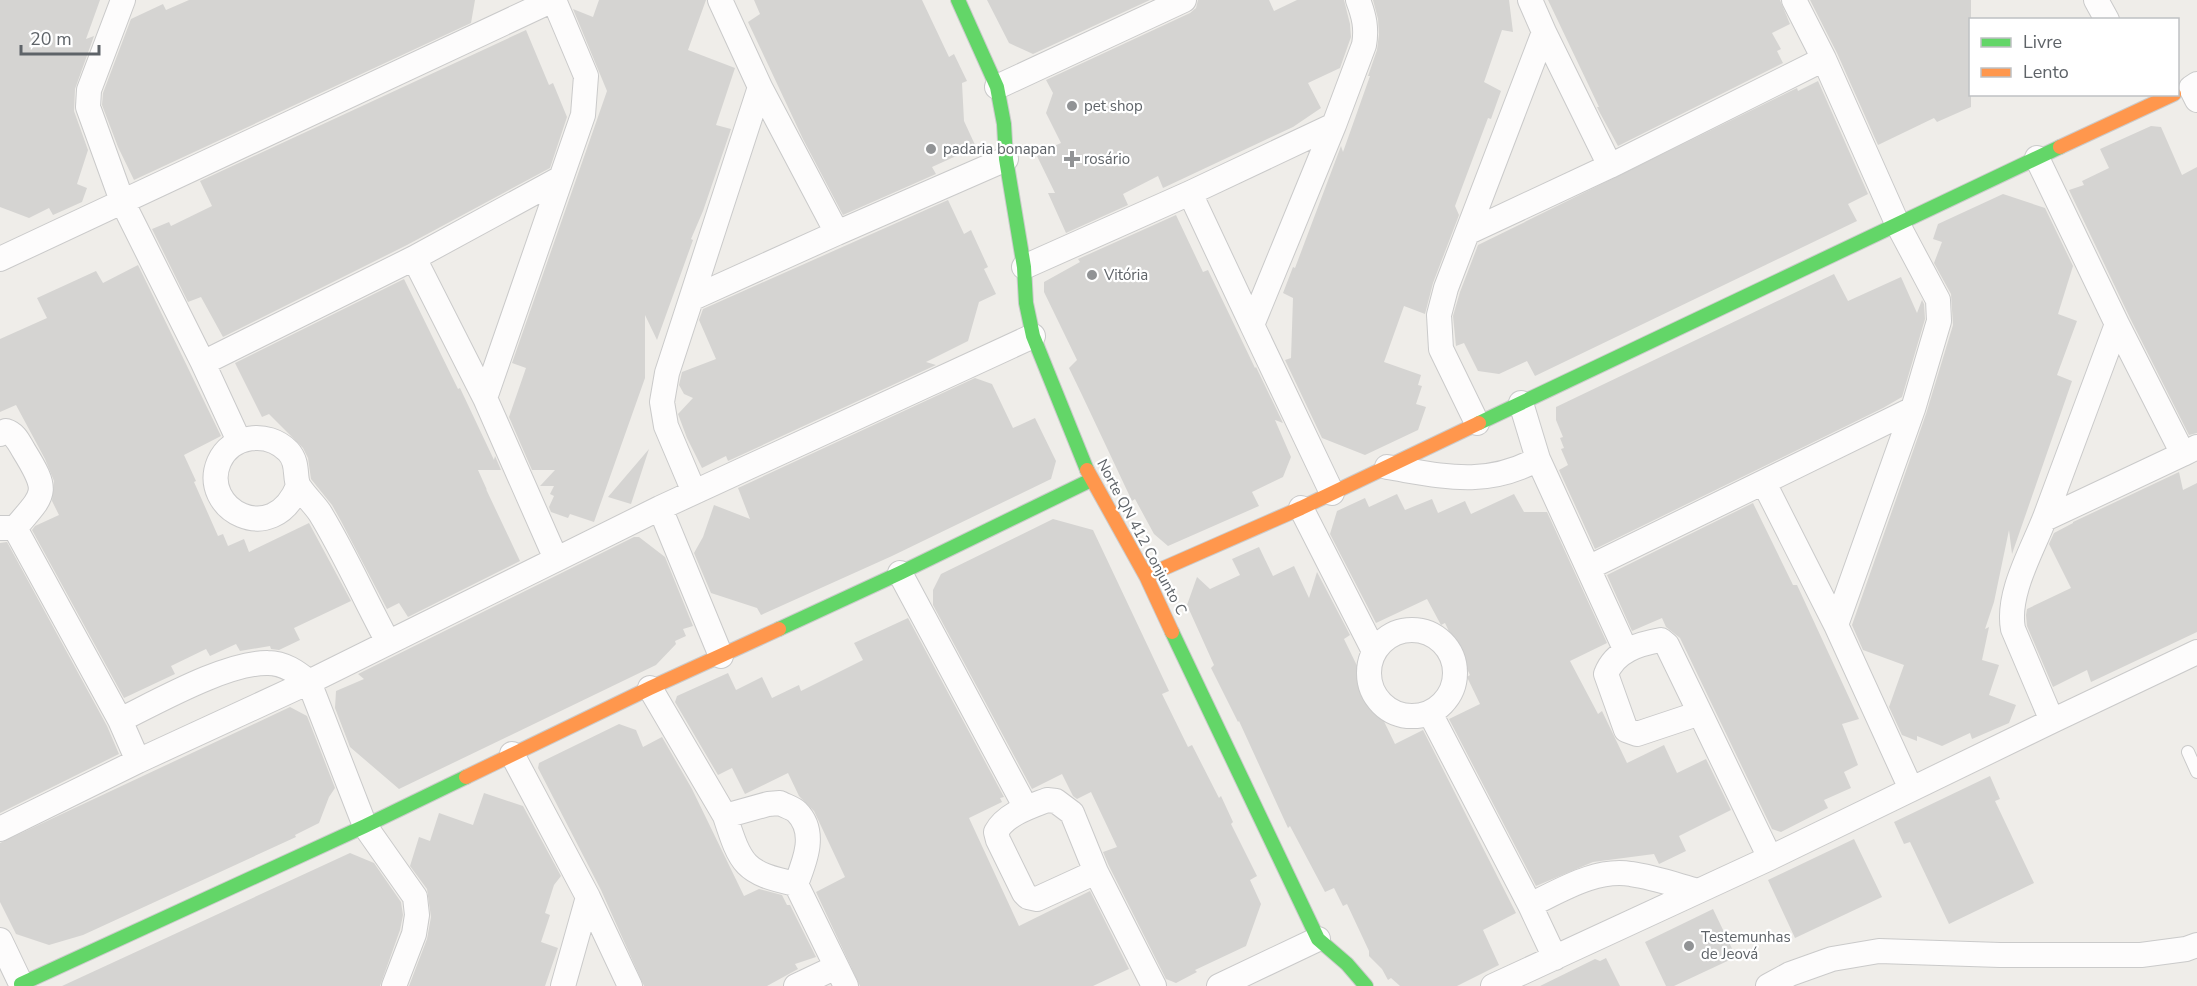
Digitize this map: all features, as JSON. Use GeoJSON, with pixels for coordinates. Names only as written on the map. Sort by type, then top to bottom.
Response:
{"type":"FeatureCollection","features":[{"type":"Feature","properties":{"kind":"street"},"geometry":{"type":"LineString","coordinates":[[0,259],[508,10],[554,0],[586,76],[583,115],[485,399]]}},
{"type":"Feature","properties":{"kind":"street"},"geometry":{"type":"LineString","coordinates":[[720,0],[760,87],[837,233]]}},
{"type":"Feature","properties":{"kind":"street","name":"Norte QN 412 Conjunto C"},"geometry":{"type":"LineString","coordinates":[[958,0],[997,87],[1024,267],[1026,303],[1033,336],[1091,480],[1146,576],[1266,834],[1318,939],[1347,964],[1366,986]]}},
{"type":"Feature","properties":{"kind":"street"},"geometry":{"type":"LineString","coordinates":[[997,87],[1184,0]]}},
{"type":"Feature","properties":{"kind":"street"},"geometry":{"type":"LineString","coordinates":[[1252,325],[1334,125],[1366,33],[1365,18],[1358,0]]}},
{"type":"Feature","properties":{"kind":"street"},"geometry":{"type":"LineString","coordinates":[[1530,0],[1610,166]]}},
{"type":"Feature","properties":{"kind":"street"},"geometry":{"type":"LineString","coordinates":[[1794,0],[1824,59],[1897,223],[1938,300],[1940,309],[1940,321],[1913,409],[1836,625]]}},
{"type":"Feature","properties":{"kind":"street"},"geometry":{"type":"LineString","coordinates":[[2096,0],[2106,18]]}},
{"type":"Feature","properties":{"kind":"street"},"geometry":{"type":"LineString","coordinates":[[124,1],[89,90],[88,107],[122,201],[203,363],[239,441]]}},
{"type":"Feature","properties":{"kind":"street"},"geometry":{"type":"LineString","coordinates":[[1477,423],[1441,350],[1438,330],[1439,315],[1446,288],[1544,32]]}},
{"type":"Feature","properties":{"kind":"street"},"geometry":{"type":"LineString","coordinates":[[1468,232],[1610,166],[1824,59]]}},
{"type":"Feature","properties":{"kind":"street"},"geometry":{"type":"LineString","coordinates":[[694,492],[666,426],[662,402],[667,373],[760,87]]}},
{"type":"Feature","properties":{"kind":"street"},"geometry":{"type":"LineString","coordinates":[[1146,576],[1301,508],[1897,223],[2173,96]]}},
{"type":"Feature","properties":{"kind":"street"},"geometry":{"type":"LineString","coordinates":[[1024,267],[1190,193],[1334,125]]}},
{"type":"Feature","properties":{"kind":"street"},"geometry":{"type":"LineString","coordinates":[[2037,158],[2117,324],[2190,451],[2044,519]]}},
{"type":"Feature","properties":{"kind":"street"},"geometry":{"type":"LineString","coordinates":[[693,298],[1006,159]]}},
{"type":"Feature","properties":{"kind":"street"},"geometry":{"type":"LineString","coordinates":[[203,363],[414,258],[561,178]]}},
{"type":"Feature","properties":{"kind":"street"},"geometry":{"type":"LineString","coordinates":[[1190,193],[1332,493]]}},
{"type":"Feature","properties":{"kind":"street"},"geometry":{"type":"LineString","coordinates":[[414,258],[485,399],[556,559]]}},
{"type":"Feature","properties":{"kind":"street"},"geometry":{"type":"LineString","coordinates":[[2052,720],[2010,617],[2024,566],[2044,519],[2117,324]]}},
{"type":"Feature","properties":{"kind":"street"},"geometry":{"type":"LineString","coordinates":[[0,829],[138,761],[309,682],[660,508],[1033,336]]}},
{"type":"Feature","properties":{"kind":"street"},"geometry":{"type":"LineString","coordinates":[[1521,403],[1538,459],[1626,651]]}},
{"type":"Feature","properties":{"kind":"street"},"geometry":{"type":"LineString","coordinates":[[1588,568],[1913,409]]}},
{"type":"Feature","properties":{"kind":"street"},"geometry":{"type":"LineString","coordinates":[[0,434],[6,431],[15,436],[40,477],[42,488],[38,501],[8,528],[120,720],[138,761]]}},
{"type":"Feature","properties":{"kind":"street"},"geometry":{"type":"LineString","coordinates":[[257,437],[275,441],[289,452],[297,468],[298,486],[292,500],[282,511],[268,518],[253,519],[239,515],[227,506],[219,493],[216,478],[219,463],[227,451],[239,441],[257,437]]}},
{"type":"Feature","properties":{"kind":"street"},"geometry":{"type":"LineString","coordinates":[[1387,467],[1464,478],[1503,474],[1518,470],[1538,459]]}},
{"type":"Feature","properties":{"kind":"street"},"geometry":{"type":"LineString","coordinates":[[0,940],[22,985],[365,826],[650,688],[900,573],[1091,480]]}},
{"type":"Feature","properties":{"kind":"street"},"geometry":{"type":"LineString","coordinates":[[1764,483],[1836,625],[1911,789]]}},
{"type":"Feature","properties":{"kind":"street"},"geometry":{"type":"LineString","coordinates":[[298,486],[319,512],[388,642]]}},
{"type":"Feature","properties":{"kind":"street"},"geometry":{"type":"LineString","coordinates":[[660,508],[721,656]]}},
{"type":"Feature","properties":{"kind":"street"},"geometry":{"type":"LineString","coordinates":[[1301,508],[1374,651]]}},
{"type":"Feature","properties":{"kind":"street"},"geometry":{"type":"LineString","coordinates":[[900,573],[1026,808]]}},
{"type":"Feature","properties":{"kind":"street"},"geometry":{"type":"LineString","coordinates":[[1403,630],[1421,630],[1437,637],[1450,651],[1456,668],[1454,686],[1445,702],[1430,713],[1412,717],[1394,714],[1379,703],[1370,687],[1368,668],[1374,651],[1386,638],[1403,630]]}},
{"type":"Feature","properties":{"kind":"street"},"geometry":{"type":"LineString","coordinates":[[1700,713],[1637,734],[1626,730],[1606,674],[1610,664],[1626,651],[1660,640],[1667,645],[1700,713],[1770,858]]}},
{"type":"Feature","properties":{"kind":"street"},"geometry":{"type":"LineString","coordinates":[[1493,986],[1770,858],[2197,652]]}},
{"type":"Feature","properties":{"kind":"street"},"geometry":{"type":"LineString","coordinates":[[120,720],[196,684],[241,666],[267,663],[283,665],[298,672],[309,682],[365,826],[415,897],[417,915],[414,934],[394,986]]}},
{"type":"Feature","properties":{"kind":"street"},"geometry":{"type":"LineString","coordinates":[[650,688],[725,816],[736,851],[745,865],[769,878],[796,884]]}},
{"type":"Feature","properties":{"kind":"street"},"geometry":{"type":"LineString","coordinates":[[1430,713],[1530,905],[1555,958]]}},
{"type":"Feature","properties":{"kind":"street"},"geometry":{"type":"LineString","coordinates":[[512,754],[588,897],[630,986]]}},
{"type":"Feature","properties":{"kind":"street"},"geometry":{"type":"LineString","coordinates":[[1096,872],[1037,899],[1028,897],[1024,893],[996,832],[1001,823],[1026,808],[1047,800],[1056,801],[1072,813],[1096,872],[1154,986]]}},
{"type":"Feature","properties":{"kind":"street"},"geometry":{"type":"LineString","coordinates":[[725,816],[780,803],[796,811],[805,825],[809,844],[796,884],[841,976],[796,986]]}},
{"type":"Feature","properties":{"kind":"street"},"geometry":{"type":"LineString","coordinates":[[1530,905],[1578,882],[1603,875],[1629,873],[1698,891]]}},
{"type":"Feature","properties":{"kind":"street"},"geometry":{"type":"LineString","coordinates":[[563,986],[588,897]]}},
{"type":"Feature","properties":{"kind":"street"},"geometry":{"type":"LineString","coordinates":[[1219,986],[1318,939]]}},
{"type":"Feature","properties":{"kind":"street"},"geometry":{"type":"LineString","coordinates":[[1768,986],[1790,974],[1832,959],[1879,951],[2000,955],[2141,955],[2187,949],[2197,945]]}},
{"type":"Feature","properties":{"kind":"lane"},"geometry":{"type":"LineString","coordinates":[[2188,752],[2197,772]]}},
{"type":"Feature","properties":{"kind":"building"},"geometry":{"type":"Polygon","coordinates":[[[0,0],[100,0],[86,39],[94,36],[75,89],[74,111],[88,150],[77,184],[87,188],[82,202],[53,215],[49,208],[29,218],[0,207],[0,0]]]}},
{"type":"Feature","properties":{"kind":"building"},"geometry":{"type":"Polygon","coordinates":[[[189,0],[475,0],[471,23],[134,180],[102,105],[103,93],[131,19],[163,4],[166,10],[189,0]]]}},
{"type":"Feature","properties":{"kind":"building"},"geometry":{"type":"Polygon","coordinates":[[[599,0],[706,0],[688,50],[735,68],[716,125],[731,129],[657,340],[645,315],[645,378],[594,522],[570,514],[568,518],[551,512],[549,507],[554,496],[550,494],[554,486],[540,486],[555,470],[532,470],[509,417],[526,368],[512,363],[607,91],[573,9],[593,17],[599,0]]]}},
{"type":"Feature","properties":{"kind":"building"},"geometry":{"type":"Polygon","coordinates":[[[754,0],[922,0],[949,57],[954,54],[967,81],[962,83],[964,121],[976,147],[932,167],[936,174],[843,215],[803,139],[748,22],[760,14],[754,0]]]}},
{"type":"Feature","properties":{"kind":"building"},"geometry":{"type":"Polygon","coordinates":[[[987,0],[1150,0],[1033,54],[1009,43],[987,0]]]}},
{"type":"Feature","properties":{"kind":"building"},"geometry":{"type":"Polygon","coordinates":[[[1198,0],[1269,0],[1274,11],[1297,0],[1344,0],[1351,37],[1340,68],[1308,83],[1321,108],[1293,127],[1163,188],[1158,176],[1123,194],[1128,205],[1066,233],[1048,193],[1055,193],[1036,154],[1061,143],[1046,113],[1053,93],[1046,80],[1190,13],[1196,8],[1198,0]]]}},
{"type":"Feature","properties":{"kind":"building"},"geometry":{"type":"Polygon","coordinates":[[[1373,0],[1509,0],[1513,32],[1502,30],[1484,82],[1501,91],[1491,119],[1488,118],[1455,206],[1459,215],[1433,283],[1425,314],[1404,306],[1384,362],[1421,375],[1418,385],[1422,386],[1416,404],[1426,407],[1418,430],[1365,455],[1322,438],[1285,360],[1291,358],[1293,298],[1283,293],[1293,267],[1295,268],[1341,146],[1343,152],[1370,76],[1368,76],[1377,50],[1379,34],[1373,0]]]}},
{"type":"Feature","properties":{"kind":"building"},"geometry":{"type":"Polygon","coordinates":[[[1548,0],[1780,0],[1790,24],[1772,33],[1781,49],[1777,51],[1783,63],[1618,146],[1597,107],[1599,107],[1548,0]]]}},
{"type":"Feature","properties":{"kind":"building"},"geometry":{"type":"Polygon","coordinates":[[[1810,0],[1971,0],[1969,96],[1971,96],[1971,107],[1937,122],[1934,118],[1878,145],[1837,53],[1810,0]]]}},
{"type":"Feature","properties":{"kind":"building"},"geometry":{"type":"Polygon","coordinates":[[[526,30],[549,85],[553,83],[567,117],[550,168],[407,245],[223,337],[201,297],[188,302],[152,229],[169,222],[171,226],[212,206],[200,181],[526,30]]]}},
{"type":"Feature","properties":{"kind":"building"},"geometry":{"type":"Polygon","coordinates":[[[1818,81],[1868,194],[1848,204],[1857,221],[1535,376],[1527,361],[1499,374],[1478,371],[1464,343],[1456,346],[1453,316],[1478,245],[1797,88],[1798,91],[1818,81]]]}},
{"type":"Feature","properties":{"kind":"building"},"geometry":{"type":"Polygon","coordinates":[[[2151,126],[2161,127],[2182,175],[2197,167],[2197,433],[2189,435],[2069,190],[2084,185],[2082,181],[2109,168],[2100,149],[2151,126]]]}},
{"type":"Feature","properties":{"kind":"building"},"geometry":{"type":"Polygon","coordinates":[[[2003,194],[2045,208],[2073,266],[2058,314],[2077,321],[2057,375],[2072,381],[2012,554],[2009,530],[1994,602],[1985,629],[1989,627],[1982,660],[1999,665],[1989,695],[2016,705],[2009,723],[1972,739],[1970,733],[1942,746],[1917,736],[1917,741],[1902,735],[1889,707],[1904,665],[1863,650],[1852,625],[1926,414],[1953,325],[1951,294],[1934,263],[1942,242],[1933,239],[1938,224],[2003,194]]]}},
{"type":"Feature","properties":{"kind":"building"},"geometry":{"type":"Polygon","coordinates":[[[948,200],[964,234],[971,230],[988,267],[984,269],[996,294],[979,302],[968,341],[926,362],[936,365],[728,461],[726,456],[702,468],[678,414],[693,398],[684,394],[679,385],[682,372],[716,359],[699,320],[703,309],[948,200]]]}},
{"type":"Feature","properties":{"kind":"building"},"geometry":{"type":"Polygon","coordinates":[[[1176,215],[1203,272],[1208,270],[1283,423],[1275,420],[1291,457],[1283,477],[1252,492],[1259,506],[1168,546],[1154,534],[1135,499],[1132,501],[1069,368],[1077,360],[1044,292],[1044,282],[1080,262],[1078,259],[1176,215]]]}},
{"type":"Feature","properties":{"kind":"building"},"geometry":{"type":"Polygon","coordinates":[[[138,265],[221,436],[184,455],[218,536],[223,534],[228,546],[244,539],[249,552],[309,523],[351,601],[294,628],[300,640],[279,650],[271,649],[270,646],[240,651],[236,644],[210,656],[206,649],[171,666],[175,674],[124,698],[32,530],[35,526],[59,515],[52,501],[54,481],[16,405],[0,412],[0,339],[47,318],[37,298],[96,271],[103,283],[138,265]]]}},
{"type":"Feature","properties":{"kind":"building"},"geometry":{"type":"Polygon","coordinates":[[[1834,274],[1848,301],[1901,277],[1917,313],[1922,300],[1925,319],[1902,397],[1595,549],[1559,470],[1568,465],[1561,449],[1564,448],[1560,438],[1563,437],[1556,420],[1556,407],[1834,274]]]}},
{"type":"Feature","properties":{"kind":"building"},"geometry":{"type":"Polygon","coordinates":[[[404,279],[501,470],[478,470],[520,561],[408,617],[399,603],[387,609],[332,505],[311,479],[308,458],[303,448],[269,414],[262,417],[235,363],[404,279]]]}},
{"type":"Feature","properties":{"kind":"building"},"geometry":{"type":"Polygon","coordinates":[[[975,378],[992,384],[1013,428],[1035,418],[1056,461],[1051,479],[892,556],[761,615],[757,608],[711,593],[694,553],[703,537],[714,505],[750,519],[738,488],[975,378]]]}},
{"type":"Feature","properties":{"kind":"building"},"geometry":{"type":"Polygon","coordinates":[[[649,449],[631,504],[608,497],[649,449]]]}},
{"type":"Feature","properties":{"kind":"building"},"geometry":{"type":"Polygon","coordinates":[[[2179,472],[2183,490],[2197,483],[2197,632],[2091,682],[2087,670],[2053,687],[2027,626],[2026,615],[2027,609],[2071,588],[2049,544],[2054,533],[2179,472]]]}},
{"type":"Feature","properties":{"kind":"building"},"geometry":{"type":"Polygon","coordinates":[[[1397,494],[1405,510],[1432,499],[1438,513],[1465,501],[1471,514],[1514,494],[1524,512],[1547,512],[1607,643],[1570,661],[1598,714],[1602,711],[1627,763],[1664,745],[1677,773],[1706,759],[1731,810],[1679,836],[1686,851],[1659,864],[1654,854],[1593,862],[1536,886],[1449,719],[1480,704],[1467,677],[1470,675],[1445,623],[1441,625],[1427,599],[1376,623],[1330,534],[1337,511],[1365,498],[1369,507],[1397,494]]]}},
{"type":"Feature","properties":{"kind":"building"},"geometry":{"type":"Polygon","coordinates":[[[1753,503],[1793,585],[1797,585],[1859,719],[1842,724],[1858,765],[1844,772],[1851,788],[1824,800],[1828,808],[1781,832],[1772,829],[1680,638],[1666,627],[1662,618],[1632,631],[1607,575],[1753,503]]]}},
{"type":"Feature","properties":{"kind":"building"},"geometry":{"type":"Polygon","coordinates":[[[1053,519],[1093,530],[1169,691],[1162,694],[1188,747],[1192,745],[1219,798],[1221,796],[1233,822],[1231,824],[1257,876],[1250,880],[1261,904],[1246,946],[1195,970],[1197,972],[1176,983],[1166,979],[1109,866],[1103,852],[1117,847],[1091,792],[1077,799],[1073,796],[1062,774],[1032,789],[933,605],[933,590],[941,574],[1053,519]]]}},
{"type":"Feature","properties":{"kind":"building"},"geometry":{"type":"Polygon","coordinates":[[[634,537],[639,537],[665,557],[693,626],[683,629],[686,636],[675,641],[676,644],[656,665],[399,789],[350,747],[335,708],[336,691],[364,679],[358,674],[634,537]]]}},
{"type":"Feature","properties":{"kind":"building"},"geometry":{"type":"Polygon","coordinates":[[[7,542],[107,726],[119,754],[0,813],[0,543],[7,542]]]}},
{"type":"Feature","properties":{"kind":"building"},"geometry":{"type":"Polygon","coordinates":[[[1259,547],[1273,576],[1294,566],[1309,598],[1317,572],[1350,635],[1344,639],[1395,744],[1423,730],[1516,913],[1483,930],[1499,965],[1457,986],[1400,986],[1391,978],[1388,980],[1382,969],[1369,956],[1369,951],[1347,904],[1343,906],[1334,888],[1325,892],[1290,826],[1288,828],[1239,721],[1211,668],[1214,665],[1187,605],[1197,577],[1210,589],[1240,575],[1232,559],[1259,547]]]}},
{"type":"Feature","properties":{"kind":"building"},"geometry":{"type":"Polygon","coordinates":[[[908,618],[1004,797],[1000,798],[1002,802],[969,818],[1019,926],[1090,891],[1129,969],[1093,986],[860,986],[816,892],[845,877],[814,811],[799,796],[788,773],[745,794],[732,768],[718,775],[675,702],[677,696],[728,673],[736,690],[762,677],[772,698],[799,685],[801,691],[863,660],[854,643],[908,618]]]}},
{"type":"Feature","properties":{"kind":"building"},"geometry":{"type":"Polygon","coordinates":[[[290,707],[307,716],[335,788],[319,823],[295,835],[296,837],[83,935],[49,945],[16,934],[0,902],[0,843],[290,707]]]}},
{"type":"Feature","properties":{"kind":"building"},"geometry":{"type":"Polygon","coordinates":[[[619,724],[636,730],[643,747],[662,737],[692,789],[744,896],[759,889],[782,895],[787,905],[790,905],[816,957],[795,964],[798,969],[767,986],[644,986],[601,890],[538,768],[539,763],[619,724]]]}},
{"type":"Feature","properties":{"kind":"building"},"geometry":{"type":"Polygon","coordinates":[[[1990,776],[2000,799],[1995,801],[2034,883],[1949,924],[1910,842],[1904,844],[1894,822],[1990,776]]]}},
{"type":"Feature","properties":{"kind":"building"},"geometry":{"type":"Polygon","coordinates":[[[484,793],[523,806],[561,876],[554,885],[545,913],[550,915],[541,942],[558,948],[545,986],[409,986],[427,939],[431,917],[427,889],[410,866],[419,837],[430,841],[439,813],[473,825],[484,793]]]}},
{"type":"Feature","properties":{"kind":"building"},"geometry":{"type":"Polygon","coordinates":[[[1854,839],[1882,897],[1795,938],[1768,880],[1854,839]]]}},
{"type":"Feature","properties":{"kind":"building"},"geometry":{"type":"Polygon","coordinates":[[[350,853],[374,863],[401,902],[403,915],[400,930],[380,986],[62,986],[350,853]]]}},
{"type":"Feature","properties":{"kind":"building","name":"Testemunhas de Jeová"},"geometry":{"type":"Polygon","coordinates":[[[1713,909],[1736,957],[1674,986],[1666,986],[1645,942],[1713,909]]]}},
{"type":"Feature","properties":{"kind":"building"},"geometry":{"type":"Polygon","coordinates":[[[1606,958],[1620,986],[1540,986],[1595,959],[1600,961],[1606,958]]]}},
{"type":"Feature","properties":{"kind":"traffic: fast"},"geometry":{"type":"LineString","coordinates":[[958,0],[997,87],[1024,267],[1026,303],[1033,336],[1087,470]]}},
{"type":"Feature","properties":{"kind":"traffic: fast"},"geometry":{"type":"LineString","coordinates":[[1479,423],[2060,147]]}},
{"type":"Feature","properties":{"kind":"traffic: fast"},"geometry":{"type":"LineString","coordinates":[[779,629],[1091,480]]}},
{"type":"Feature","properties":{"kind":"traffic: fast"},"geometry":{"type":"LineString","coordinates":[[1172,632],[1318,939],[1347,964],[1366,986]]}},
{"type":"Feature","properties":{"kind":"traffic: fast"},"geometry":{"type":"LineString","coordinates":[[21,984],[365,826],[466,777]]}},
{"type":"Feature","properties":{"kind":"traffic: slow"},"geometry":{"type":"LineString","coordinates":[[2060,147],[2170,96]]}},
{"type":"Feature","properties":{"kind":"traffic: slow"},"geometry":{"type":"LineString","coordinates":[[1146,576],[1301,508],[1479,423]]}},
{"type":"Feature","properties":{"kind":"traffic: slow"},"geometry":{"type":"LineString","coordinates":[[1087,470],[1146,576],[1172,632]]}},
{"type":"Feature","properties":{"kind":"traffic: slow"},"geometry":{"type":"LineString","coordinates":[[466,777],[650,688],[779,629]]}},
{"type":"Feature","properties":{"kind":"place","name":"pet shop"},"geometry":{"type":"Point","coordinates":[1072,106]}},
{"type":"Feature","properties":{"kind":"place","name":"padaria bonapan"},"geometry":{"type":"Point","coordinates":[931,149]}},
{"type":"Feature","properties":{"kind":"place","name":"rosário"},"geometry":{"type":"Point","coordinates":[1072,159]}},
{"type":"Feature","properties":{"kind":"place","name":"Vitória"},"geometry":{"type":"Point","coordinates":[1092,275]}},
{"type":"Feature","properties":{"kind":"place","name":"Testemunhas de Jeová"},"geometry":{"type":"Point","coordinates":[1689,946]}}]}
